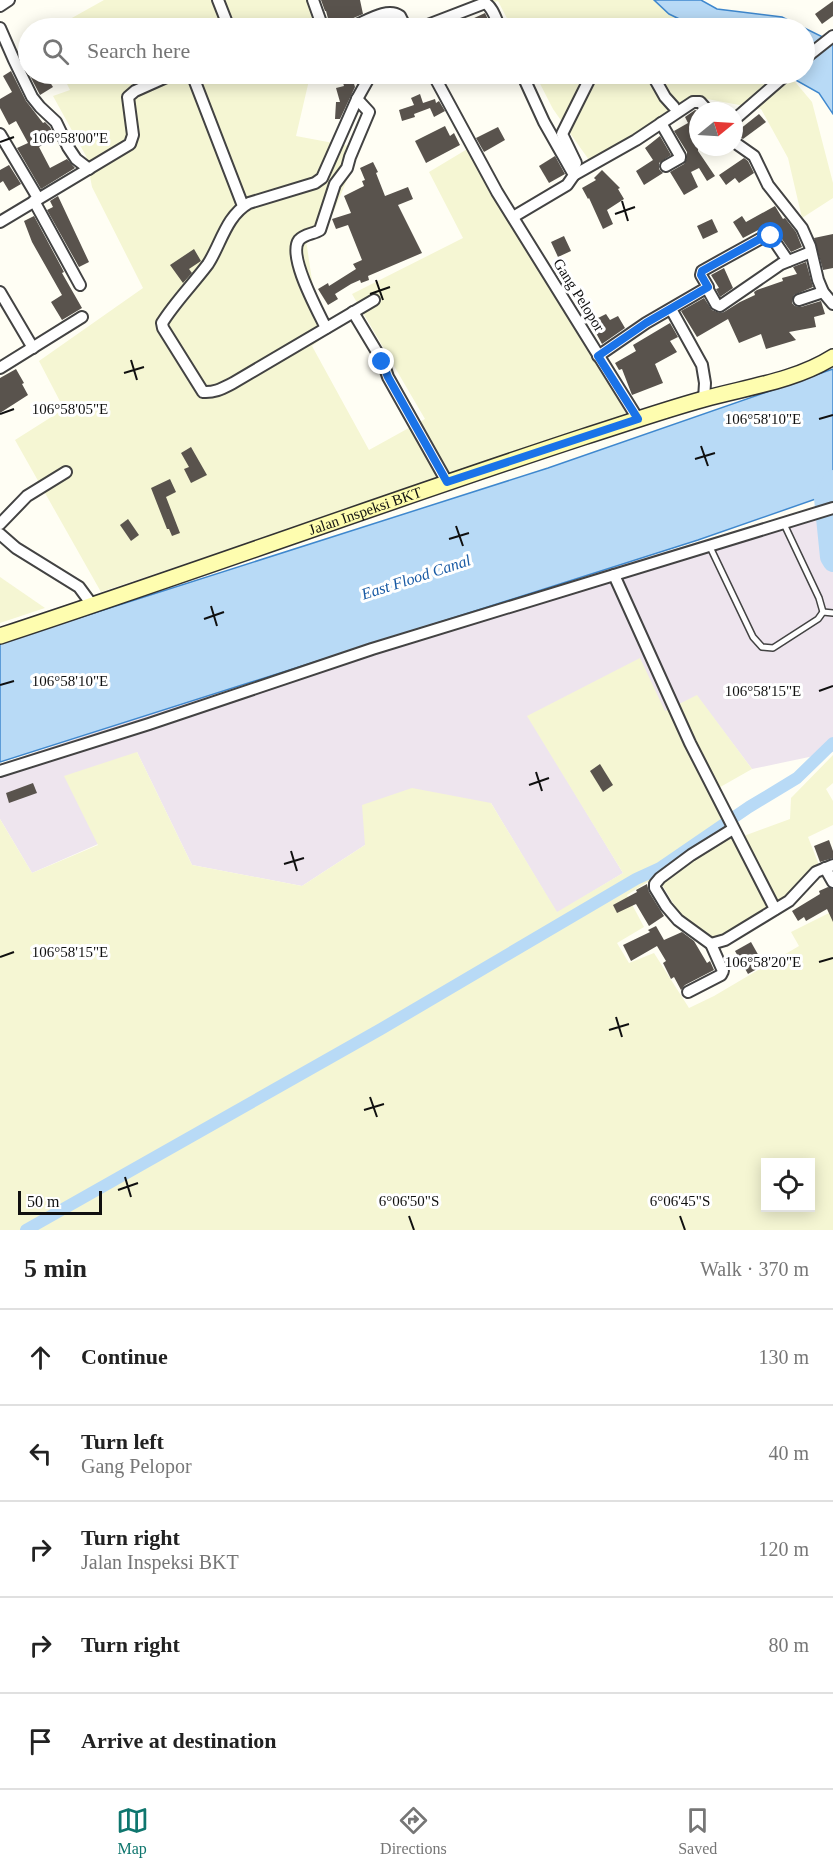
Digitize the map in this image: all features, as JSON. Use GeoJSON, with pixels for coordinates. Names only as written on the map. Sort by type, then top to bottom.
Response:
{"type":"FeatureCollection","features":[{"type":"Feature","properties":{"kind":"street"},"geometry":{"type":"LineString","coordinates":[[0,6],[9,0]]}},
{"type":"Feature","properties":{"kind":"street"},"geometry":{"type":"LineString","coordinates":[[218,0],[225,18]]}},
{"type":"Feature","properties":{"kind":"street"},"geometry":{"type":"LineString","coordinates":[[313,0],[319,18]]}},
{"type":"Feature","properties":{"kind":"street"},"geometry":{"type":"LineString","coordinates":[[446,18],[485,3],[495,18]]}},
{"type":"Feature","properties":{"kind":"street"},"geometry":{"type":"LineString","coordinates":[[386,14],[388,18]]}},
{"type":"Feature","properties":{"kind":"street"},"geometry":{"type":"LineString","coordinates":[[375,18],[386,14],[398,14],[400,18]]}},
{"type":"Feature","properties":{"kind":"street"},"geometry":{"type":"LineString","coordinates":[[0,28],[18,68]]}},
{"type":"Feature","properties":{"kind":"street"},"geometry":{"type":"LineString","coordinates":[[815,50],[831,38]]}},
{"type":"Feature","properties":{"kind":"street"},"geometry":{"type":"LineString","coordinates":[[26,84],[32,97],[56,122],[76,159],[89,169]]}},
{"type":"Feature","properties":{"kind":"street"},"geometry":{"type":"LineString","coordinates":[[0,222],[132,142],[128,97],[151,84]]}},
{"type":"Feature","properties":{"kind":"street"},"geometry":{"type":"LineString","coordinates":[[196,84],[243,206]]}},
{"type":"Feature","properties":{"kind":"street"},"geometry":{"type":"LineString","coordinates":[[365,84],[321,178],[315,183],[243,206],[225,229],[208,263],[162,323],[203,392],[216,391],[374,300]]}},
{"type":"Feature","properties":{"kind":"street","name":"Gang Pelopor"},"geometry":{"type":"LineString","coordinates":[[439,84],[483,168],[638,419]]}},
{"type":"Feature","properties":{"kind":"street"},"geometry":{"type":"LineString","coordinates":[[527,84],[544,122],[573,172]]}},
{"type":"Feature","properties":{"kind":"street"},"geometry":{"type":"LineString","coordinates":[[513,217],[572,181],[575,158],[562,135],[587,84]]}},
{"type":"Feature","properties":{"kind":"street"},"geometry":{"type":"LineString","coordinates":[[658,84],[674,107]]}},
{"type":"Feature","properties":{"kind":"street"},"geometry":{"type":"LineString","coordinates":[[743,112],[775,84]]}},
{"type":"Feature","properties":{"kind":"street"},"geometry":{"type":"LineString","coordinates":[[326,328],[300,268],[297,246],[299,240],[304,236],[320,230],[335,184],[347,168],[369,112],[357,99]]}},
{"type":"Feature","properties":{"kind":"street"},"geometry":{"type":"LineString","coordinates":[[573,172],[636,140],[689,106]]}},
{"type":"Feature","properties":{"kind":"street"},"geometry":{"type":"LineString","coordinates":[[661,123],[680,156],[666,166]]}},
{"type":"Feature","properties":{"kind":"street"},"geometry":{"type":"LineString","coordinates":[[0,134],[80,285]]}},
{"type":"Feature","properties":{"kind":"street"},"geometry":{"type":"LineString","coordinates":[[743,148],[754,156],[768,185],[802,228],[818,280],[826,289],[833,304]]}},
{"type":"Feature","properties":{"kind":"street"},"geometry":{"type":"LineString","coordinates":[[788,261],[771,236],[767,235],[702,271],[701,275],[716,304],[720,306],[745,287],[788,261],[811,252]]}},
{"type":"Feature","properties":{"kind":"street"},"geometry":{"type":"LineString","coordinates":[[598,356],[646,323],[707,288]]}},
{"type":"Feature","properties":{"kind":"street"},"geometry":{"type":"LineString","coordinates":[[799,300],[826,289]]}},
{"type":"Feature","properties":{"kind":"street"},"geometry":{"type":"LineString","coordinates":[[1,296],[33,348]]}},
{"type":"Feature","properties":{"kind":"street"},"geometry":{"type":"LineString","coordinates":[[671,309],[702,365],[705,383],[704,399]]}},
{"type":"Feature","properties":{"kind":"street"},"geometry":{"type":"LineString","coordinates":[[353,312],[447,482]]}},
{"type":"Feature","properties":{"kind":"street"},"geometry":{"type":"LineString","coordinates":[[0,368],[82,317]]}},
{"type":"Feature","properties":{"kind":"street","name":"Jalan Inspeksi BKT"},"geometry":{"type":"LineString","coordinates":[[0,636],[93,606],[447,482],[638,419],[704,399],[780,380],[813,368],[833,357]]}},
{"type":"Feature","properties":{"kind":"street"},"geometry":{"type":"LineString","coordinates":[[0,524],[27,495],[66,472]]}},
{"type":"Feature","properties":{"kind":"street"},"geometry":{"type":"LineString","coordinates":[[0,771],[372,649],[833,508]]}},
{"type":"Feature","properties":{"kind":"street"},"geometry":{"type":"LineString","coordinates":[[0,534],[16,548],[79,587],[93,606]]}},
{"type":"Feature","properties":{"kind":"street"},"geometry":{"type":"LineString","coordinates":[[614,575],[690,743],[775,909]]}},
{"type":"Feature","properties":{"kind":"street"},"geometry":{"type":"LineString","coordinates":[[688,992],[721,975],[723,971],[711,944],[678,920],[666,906],[655,884],[691,855],[732,827]]}},
{"type":"Feature","properties":{"kind":"street"},"geometry":{"type":"LineString","coordinates":[[711,944],[719,943],[789,901],[816,872],[829,866],[833,882]]}},
{"type":"Feature","properties":{"kind":"lane"},"geometry":{"type":"LineString","coordinates":[[710,547],[753,637],[762,646],[772,648],[818,620],[823,612],[819,598],[784,524]]}},
{"type":"Feature","properties":{"kind":"lane"},"geometry":{"type":"LineString","coordinates":[[823,612],[833,613]]}},
{"type":"Feature","properties":{"kind":"shaded area"},"geometry":{"type":"Polygon","coordinates":[[[833,502],[833,752],[752,769],[697,696],[666,711],[528,716],[623,873],[557,913],[491,803],[365,845],[302,886],[192,865],[137,752],[98,844],[32,873],[0,819],[0,764],[380,637],[833,502]]]}},
{"type":"Feature","properties":{"kind":"green space"},"geometry":{"type":"Polygon","coordinates":[[[104,0],[316,0],[323,18],[72,18],[104,0]]]}},
{"type":"Feature","properties":{"kind":"green space"},"geometry":{"type":"Polygon","coordinates":[[[472,0],[697,0],[705,18],[507,18],[498,1],[476,7],[472,0]]]}},
{"type":"Feature","properties":{"kind":"green space"},"geometry":{"type":"Polygon","coordinates":[[[67,84],[308,84],[296,136],[360,148],[327,228],[306,240],[313,287],[333,330],[312,346],[369,450],[425,419],[352,294],[463,238],[429,172],[474,145],[634,414],[101,592],[15,440],[64,409],[39,361],[143,288],[92,187],[86,156],[53,96],[70,90],[67,84]]]}},
{"type":"Feature","properties":{"kind":"green space"},"geometry":{"type":"Polygon","coordinates":[[[540,84],[797,84],[812,102],[833,183],[833,198],[802,218],[788,158],[761,109],[743,106],[743,102],[707,99],[701,102],[689,102],[689,108],[589,160],[553,109],[540,84]]]}},
{"type":"Feature","properties":{"kind":"green space"},"geometry":{"type":"Polygon","coordinates":[[[0,577],[45,608],[0,623],[0,577]]]}},
{"type":"Feature","properties":{"kind":"green space"},"geometry":{"type":"Polygon","coordinates":[[[640,658],[665,711],[697,695],[752,769],[715,790],[741,837],[790,819],[791,798],[833,755],[833,783],[826,789],[833,801],[833,825],[808,837],[821,870],[788,908],[719,941],[682,918],[657,876],[627,895],[644,927],[617,943],[629,963],[654,953],[689,1008],[714,996],[799,946],[791,932],[833,911],[833,1230],[0,1230],[0,819],[32,873],[98,845],[64,776],[137,752],[192,865],[302,886],[365,845],[362,805],[412,788],[491,803],[557,912],[623,873],[527,716],[640,658]]]}},
{"type":"Feature","properties":{"kind":"water"},"geometry":{"type":"Polygon","coordinates":[[[654,0],[701,0],[717,9],[784,18],[677,18],[669,14],[654,0]]]}},
{"type":"Feature","properties":{"kind":"water"},"geometry":{"type":"Polygon","coordinates":[[[815,33],[833,42],[833,114],[819,93],[803,84],[815,84],[815,33]]]}},
{"type":"Feature","properties":{"kind":"water","name":"East Flood Canal"},"geometry":{"type":"Polygon","coordinates":[[[833,369],[833,493],[698,540],[0,762],[0,643],[548,468],[833,369]]]}},
{"type":"Feature","properties":{"kind":"building"},"geometry":{"type":"Polygon","coordinates":[[[321,0],[360,0],[363,14],[354,18],[328,18],[321,0]]]}},
{"type":"Feature","properties":{"kind":"building"},"geometry":{"type":"Polygon","coordinates":[[[833,1],[833,16],[822,24],[815,14],[833,1]]]}},
{"type":"Feature","properties":{"kind":"building"},"geometry":{"type":"Polygon","coordinates":[[[485,13],[487,18],[474,18],[485,13]]]}},
{"type":"Feature","properties":{"kind":"building"},"geometry":{"type":"Polygon","coordinates":[[[11,71],[26,101],[43,123],[45,122],[50,127],[55,137],[39,147],[50,168],[67,159],[75,168],[41,189],[17,148],[28,143],[16,121],[9,125],[0,108],[0,99],[12,92],[3,76],[11,71]]]}},
{"type":"Feature","properties":{"kind":"building"},"geometry":{"type":"Polygon","coordinates":[[[34,84],[51,84],[53,87],[40,95],[34,84]]]}},
{"type":"Feature","properties":{"kind":"building"},"geometry":{"type":"Polygon","coordinates":[[[343,84],[354,84],[355,87],[340,119],[335,119],[336,102],[340,102],[336,88],[344,86],[343,84]]]}},
{"type":"Feature","properties":{"kind":"building"},"geometry":{"type":"Polygon","coordinates":[[[420,94],[423,103],[435,99],[445,111],[434,117],[430,108],[414,114],[415,117],[402,121],[399,110],[414,105],[411,98],[420,94]]]}},
{"type":"Feature","properties":{"kind":"building"},"geometry":{"type":"Polygon","coordinates":[[[689,114],[689,156],[701,156],[715,176],[707,181],[699,168],[691,172],[698,187],[684,195],[670,172],[684,164],[687,158],[687,152],[674,131],[688,123],[685,117],[689,114]]]}},
{"type":"Feature","properties":{"kind":"building"},"geometry":{"type":"Polygon","coordinates":[[[759,114],[766,122],[743,139],[743,127],[759,114]]]}},
{"type":"Feature","properties":{"kind":"building"},"geometry":{"type":"Polygon","coordinates":[[[445,126],[450,136],[454,133],[460,145],[426,163],[415,141],[445,126]]]}},
{"type":"Feature","properties":{"kind":"building"},"geometry":{"type":"Polygon","coordinates":[[[498,127],[505,140],[484,152],[476,138],[498,127]]]}},
{"type":"Feature","properties":{"kind":"building"},"geometry":{"type":"Polygon","coordinates":[[[660,136],[671,155],[659,163],[659,169],[663,173],[644,185],[636,171],[653,160],[645,148],[660,136]]]}},
{"type":"Feature","properties":{"kind":"building"},"geometry":{"type":"Polygon","coordinates":[[[555,156],[565,174],[549,183],[539,166],[555,156]]]}},
{"type":"Feature","properties":{"kind":"building"},"geometry":{"type":"Polygon","coordinates":[[[744,158],[754,173],[739,183],[735,178],[726,185],[719,175],[744,158]]]}},
{"type":"Feature","properties":{"kind":"building"},"geometry":{"type":"Polygon","coordinates":[[[373,162],[385,196],[408,187],[413,199],[398,205],[422,253],[368,276],[369,280],[361,283],[360,280],[351,284],[335,294],[338,299],[328,305],[318,289],[328,283],[329,286],[356,269],[353,264],[362,260],[348,225],[336,229],[332,219],[351,213],[344,196],[364,186],[362,181],[365,180],[360,168],[373,162]]]}},
{"type":"Feature","properties":{"kind":"building"},"geometry":{"type":"Polygon","coordinates":[[[9,165],[21,184],[9,191],[3,181],[0,183],[0,170],[9,165]]]}},
{"type":"Feature","properties":{"kind":"building"},"geometry":{"type":"Polygon","coordinates":[[[602,170],[620,188],[618,189],[624,199],[607,210],[613,224],[603,229],[582,188],[596,180],[594,178],[602,170]]]}},
{"type":"Feature","properties":{"kind":"building"},"geometry":{"type":"Polygon","coordinates":[[[58,196],[89,262],[79,267],[47,210],[53,207],[50,201],[58,196]]]}},
{"type":"Feature","properties":{"kind":"building"},"geometry":{"type":"Polygon","coordinates":[[[775,206],[783,219],[785,218],[796,232],[802,247],[791,252],[777,232],[768,225],[743,238],[733,222],[742,216],[746,222],[775,206]]]}},
{"type":"Feature","properties":{"kind":"building"},"geometry":{"type":"Polygon","coordinates":[[[34,216],[82,308],[62,320],[51,302],[62,295],[32,242],[24,221],[34,216]]]}},
{"type":"Feature","properties":{"kind":"building"},"geometry":{"type":"Polygon","coordinates":[[[712,219],[718,232],[703,239],[697,226],[712,219]]]}},
{"type":"Feature","properties":{"kind":"building"},"geometry":{"type":"Polygon","coordinates":[[[833,234],[833,268],[823,270],[814,238],[833,234]]]}},
{"type":"Feature","properties":{"kind":"building"},"geometry":{"type":"Polygon","coordinates":[[[564,236],[571,251],[558,257],[551,242],[564,236]]]}},
{"type":"Feature","properties":{"kind":"building"},"geometry":{"type":"Polygon","coordinates":[[[194,249],[201,261],[189,269],[192,273],[183,283],[170,265],[194,249]]]}},
{"type":"Feature","properties":{"kind":"building"},"geometry":{"type":"Polygon","coordinates":[[[806,262],[813,287],[794,295],[792,303],[801,307],[821,301],[825,314],[814,317],[816,327],[789,332],[796,340],[766,349],[761,334],[739,343],[728,319],[697,337],[681,311],[704,298],[712,310],[724,312],[755,295],[754,292],[757,290],[783,281],[782,278],[797,274],[793,267],[806,262]]]}},
{"type":"Feature","properties":{"kind":"building"},"geometry":{"type":"Polygon","coordinates":[[[724,268],[733,288],[720,297],[716,289],[719,288],[711,275],[724,268]]]}},
{"type":"Feature","properties":{"kind":"building"},"geometry":{"type":"Polygon","coordinates":[[[606,314],[610,320],[618,316],[625,328],[602,344],[590,322],[606,314]]]}},
{"type":"Feature","properties":{"kind":"building"},"geometry":{"type":"Polygon","coordinates":[[[670,323],[678,337],[670,341],[677,352],[655,364],[663,383],[632,395],[622,369],[619,370],[615,363],[636,351],[633,345],[670,323]]]}},
{"type":"Feature","properties":{"kind":"building"},"geometry":{"type":"Polygon","coordinates":[[[16,369],[28,395],[0,413],[0,378],[16,369]]]}},
{"type":"Feature","properties":{"kind":"building"},"geometry":{"type":"Polygon","coordinates":[[[191,447],[207,475],[191,483],[184,469],[189,467],[181,453],[191,447]]]}},
{"type":"Feature","properties":{"kind":"building"},"geometry":{"type":"Polygon","coordinates":[[[170,479],[176,492],[166,497],[180,533],[172,536],[151,488],[170,479]]]}},
{"type":"Feature","properties":{"kind":"building"},"geometry":{"type":"Polygon","coordinates":[[[128,519],[139,535],[131,541],[120,525],[128,519]]]}},
{"type":"Feature","properties":{"kind":"building"},"geometry":{"type":"Polygon","coordinates":[[[600,764],[613,785],[603,792],[590,771],[600,764]]]}},
{"type":"Feature","properties":{"kind":"building"},"geometry":{"type":"Polygon","coordinates":[[[33,783],[37,793],[9,803],[6,793],[33,783]]]}},
{"type":"Feature","properties":{"kind":"building"},"geometry":{"type":"Polygon","coordinates":[[[829,840],[833,858],[820,862],[814,846],[829,840]]]}},
{"type":"Feature","properties":{"kind":"building"},"geometry":{"type":"Polygon","coordinates":[[[647,884],[649,892],[664,916],[649,926],[636,904],[617,913],[613,905],[647,884]]]}},
{"type":"Feature","properties":{"kind":"building"},"geometry":{"type":"Polygon","coordinates":[[[828,887],[833,889],[833,922],[827,909],[806,921],[804,917],[798,921],[792,911],[828,887]]]}},
{"type":"Feature","properties":{"kind":"building"},"geometry":{"type":"Polygon","coordinates":[[[656,926],[664,940],[682,932],[694,941],[707,963],[710,961],[714,970],[685,985],[681,990],[674,977],[671,979],[663,963],[666,961],[657,946],[631,961],[623,945],[650,932],[648,930],[656,926]]]}},
{"type":"Feature","properties":{"kind":"building"},"geometry":{"type":"Polygon","coordinates":[[[751,942],[764,965],[748,974],[735,951],[751,942]]]}},
{"type":"Feature","properties":{"kind":"waterway"},"geometry":{"type":"LineString","coordinates":[[833,480],[824,498],[830,557],[833,562]]}},
{"type":"Feature","properties":{"kind":"waterway"},"geometry":{"type":"LineString","coordinates":[[26,1230],[381,1029],[636,879],[660,868],[749,807],[797,778],[833,743]]}},
{"type":"Feature","properties":{"kind":"route"},"geometry":{"type":"LineString","coordinates":[[382,362],[388,377],[447,482],[638,419],[598,356],[646,323],[708,287],[701,275],[702,271],[767,235],[771,236]]}}]}
